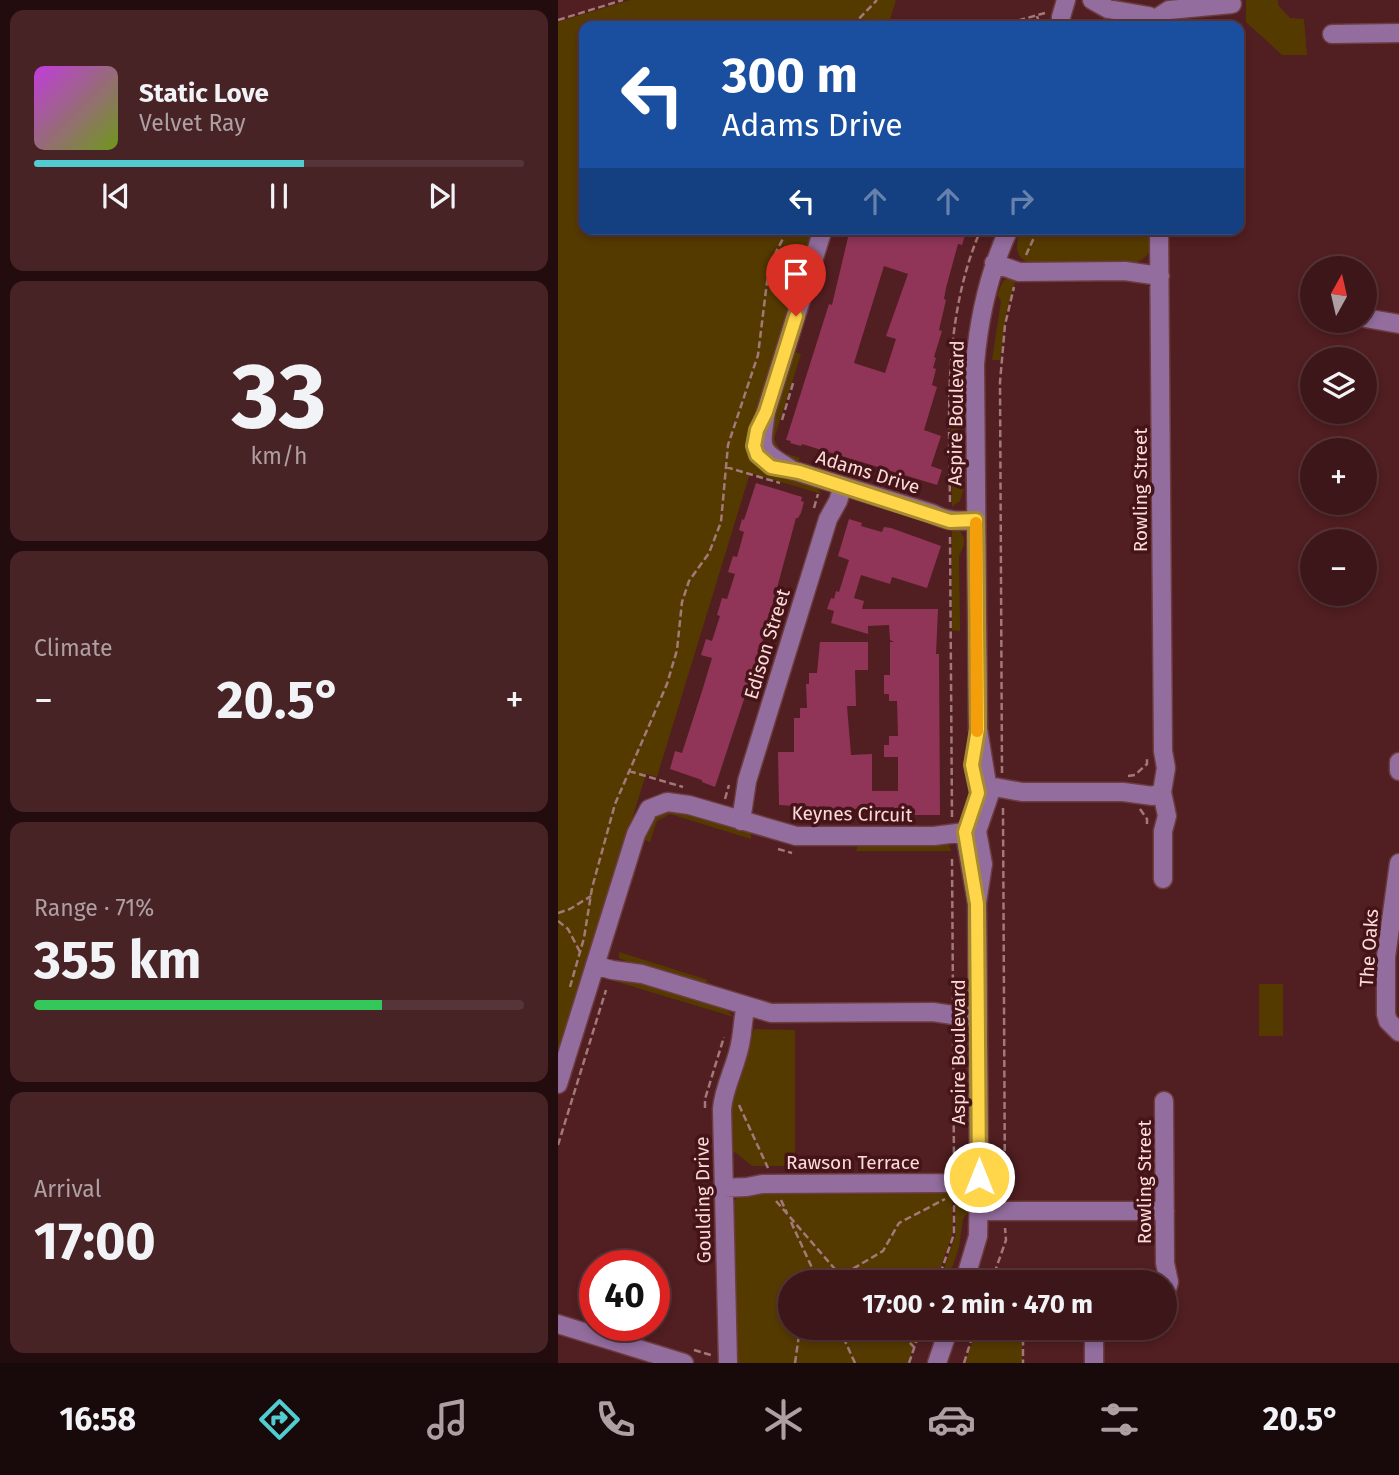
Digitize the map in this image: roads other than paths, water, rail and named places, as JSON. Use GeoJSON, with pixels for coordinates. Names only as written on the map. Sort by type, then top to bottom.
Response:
{"type":"FeatureCollection","features":[{"type":"Feature","properties":{"kind":"street"},"geometry":{"type":"LineString","coordinates":[[1096,2],[1108,9],[1143,14],[1149,21]]}},
{"type":"Feature","properties":{"kind":"street"},"geometry":{"type":"LineString","coordinates":[[1096,2],[1106,21]]}},
{"type":"Feature","properties":{"kind":"street"},"geometry":{"type":"LineString","coordinates":[[1156,21],[1173,9],[1232,4]]}},
{"type":"Feature","properties":{"kind":"street"},"geometry":{"type":"LineString","coordinates":[[1332,34],[1399,33]]}},
{"type":"Feature","properties":{"kind":"street","name":"Adams Drive"},"geometry":{"type":"LineString","coordinates":[[821,235],[766,412],[762,438],[765,453],[792,471],[976,515]]}},
{"type":"Feature","properties":{"kind":"street","name":"Aspire Boulevard"},"geometry":{"type":"LineString","coordinates":[[968,1270],[977,1245],[979,1211],[977,904],[983,864],[965,840],[978,826],[992,792],[977,735],[976,350],[984,299],[996,258],[1006,235]]}},
{"type":"Feature","properties":{"kind":"street","name":"Rowling Street"},"geometry":{"type":"LineString","coordinates":[[1159,235],[1155,751],[1166,768],[1141,787],[1167,816],[1155,831],[1163,879]]}},
{"type":"Feature","properties":{"kind":"street"},"geometry":{"type":"LineString","coordinates":[[996,258],[1026,269],[1160,271]]}},
{"type":"Feature","properties":{"kind":"street"},"geometry":{"type":"LineString","coordinates":[[1377,320],[1399,324]]}},
{"type":"Feature","properties":{"kind":"street","name":"Edison Street"},"geometry":{"type":"LineString","coordinates":[[735,819],[828,519],[829,498],[838,484]]}},
{"type":"Feature","properties":{"kind":"street"},"geometry":{"type":"LineString","coordinates":[[1399,762],[1399,771]]}},
{"type":"Feature","properties":{"kind":"street"},"geometry":{"type":"LineString","coordinates":[[992,792],[1141,787]]}},
{"type":"Feature","properties":{"kind":"street","name":"Keynes Circuit"},"geometry":{"type":"LineString","coordinates":[[558,1084],[602,963],[636,834],[638,811],[652,797],[669,796],[689,805],[795,836],[934,836],[965,840]]}},
{"type":"Feature","properties":{"kind":"street","name":"The Oaks"},"geometry":{"type":"LineString","coordinates":[[1399,863],[1386,957],[1386,1014],[1388,1021],[1399,1031]]}},
{"type":"Feature","properties":{"kind":"street"},"geometry":{"type":"LineString","coordinates":[[602,963],[751,1008],[777,1013],[978,1011]]}},
{"type":"Feature","properties":{"kind":"street","name":"Goulding Drive"},"geometry":{"type":"LineString","coordinates":[[723,1362],[722,1109],[741,1040],[742,1022],[751,1008]]}},
{"type":"Feature","properties":{"kind":"street","name":"Rowling Street"},"geometry":{"type":"LineString","coordinates":[[1164,1101],[1166,1270]]}},
{"type":"Feature","properties":{"kind":"street","name":"Rawson Terrace"},"geometry":{"type":"LineString","coordinates":[[723,1184],[747,1187],[770,1179],[979,1183]]}},
{"type":"Feature","properties":{"kind":"street"},"geometry":{"type":"LineString","coordinates":[[979,1211],[1165,1211]]}},
{"type":"Feature","properties":{"kind":"street","name":"Rowling Street"},"geometry":{"type":"LineString","coordinates":[[1163,1270],[1165,1263]]}},
{"type":"Feature","properties":{"kind":"street"},"geometry":{"type":"LineString","coordinates":[[558,1324],[684,1363]]}},
{"type":"Feature","properties":{"kind":"street"},"geometry":{"type":"LineString","coordinates":[[937,1363],[945,1340]]}},
{"type":"Feature","properties":{"kind":"street"},"geometry":{"type":"LineString","coordinates":[[1094,1340],[1094,1363]]}}]}
